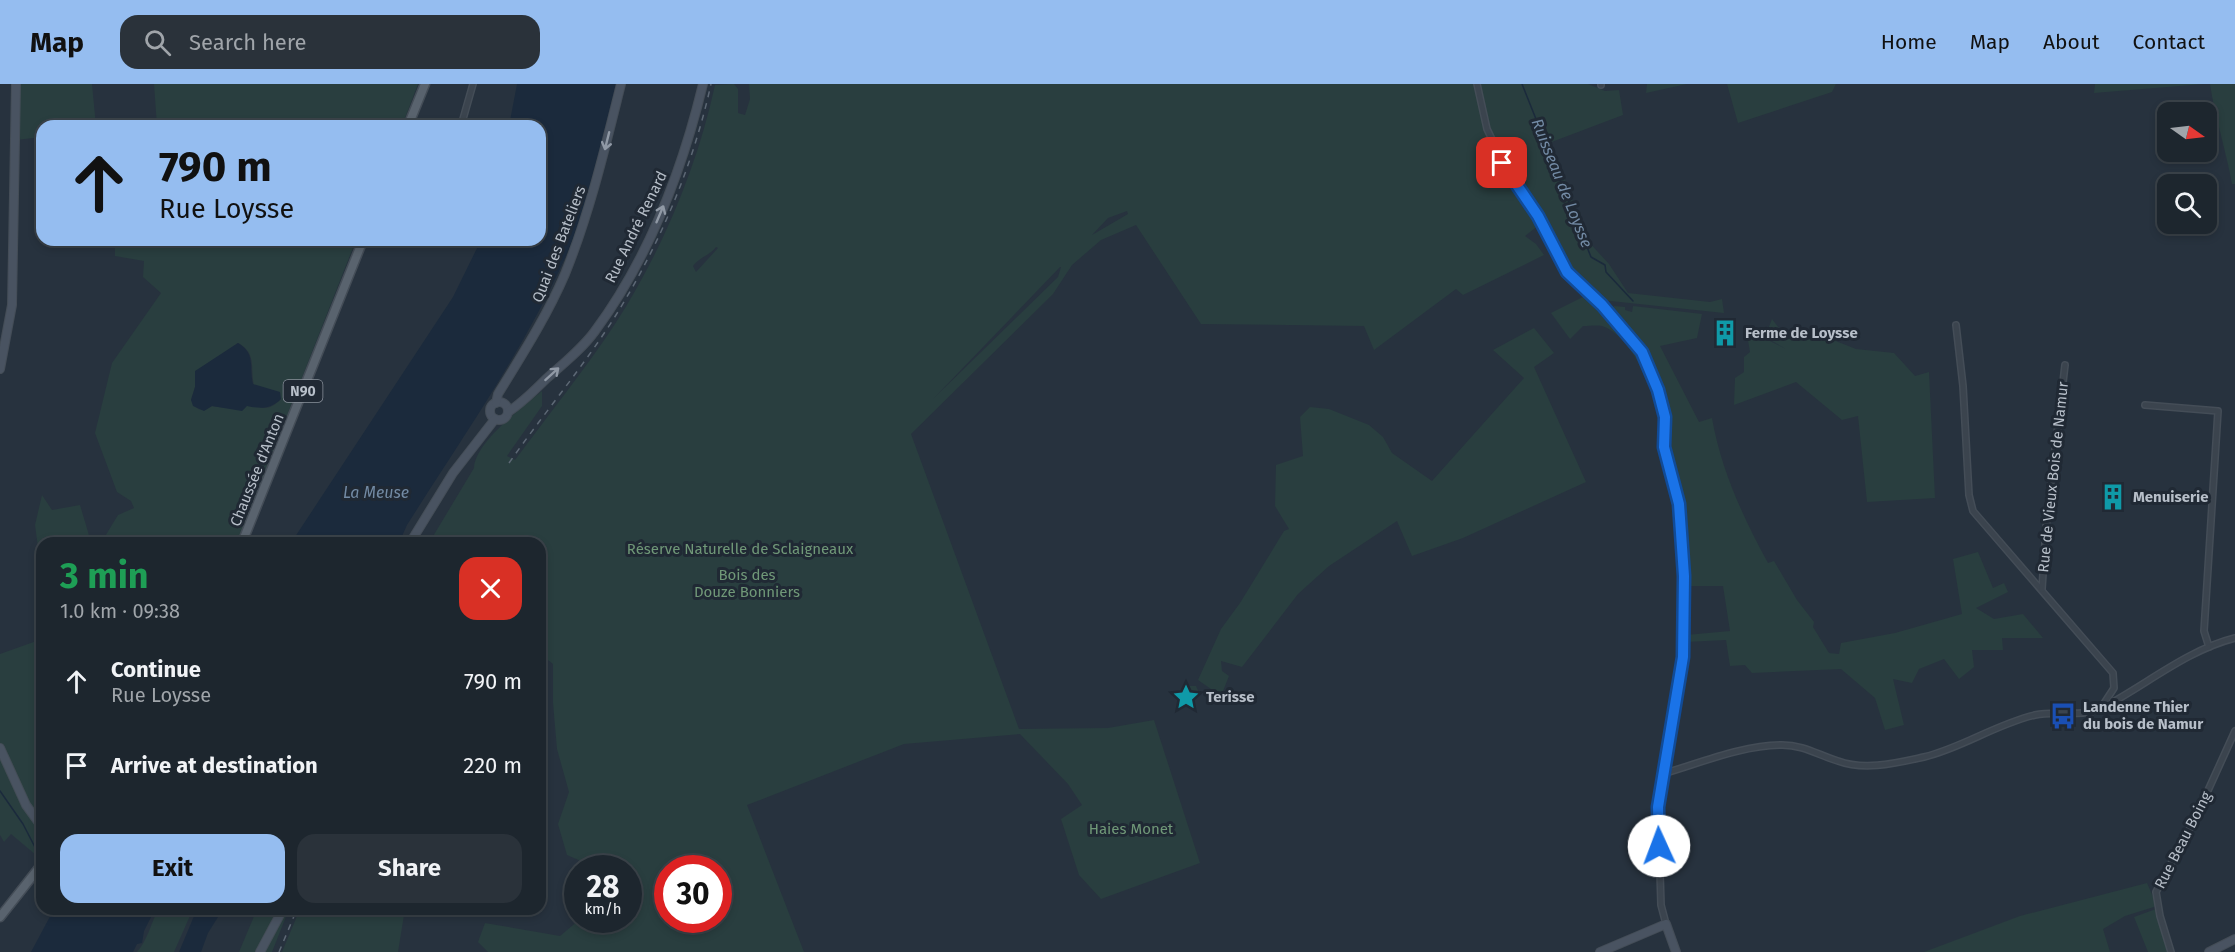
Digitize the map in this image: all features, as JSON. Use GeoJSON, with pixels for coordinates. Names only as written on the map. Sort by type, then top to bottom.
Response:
{"type":"FeatureCollection","features":[{"type":"Feature","properties":{"kind":"main road"},"geometry":{"type":"LineString","coordinates":[[410,120],[425,84]]}},
{"type":"Feature","properties":{"kind":"main road","name":"Chaussée d'Anton"},"geometry":{"type":"LineString","coordinates":[[244,537],[361,246]]}},
{"type":"Feature","properties":{"kind":"main road"},"geometry":{"type":"LineString","coordinates":[[0,917],[36,872]]}},
{"type":"Feature","properties":{"kind":"street"},"geometry":{"type":"LineString","coordinates":[[0,369],[12,305],[16,84]]}},
{"type":"Feature","properties":{"kind":"street"},"geometry":{"type":"LineString","coordinates":[[463,120],[474,84]]}},
{"type":"Feature","properties":{"kind":"street","name":"Quai des Bateliers"},"geometry":{"type":"LineString","coordinates":[[496,403],[498,394],[540,326],[572,255],[597,184],[621,84]]}},
{"type":"Feature","properties":{"kind":"street","name":"Rue André Renard"},"geometry":{"type":"LineString","coordinates":[[508,412],[577,352],[595,332],[617,298],[654,228],[677,174],[704,84]]}},
{"type":"Feature","properties":{"kind":"street"},"geometry":{"type":"LineString","coordinates":[[1477,84],[1487,129],[1511,179],[1538,216],[1567,272],[1592,295],[1642,352],[1665,417],[1664,447],[1679,504],[1684,576],[1683,657],[1658,807],[1661,905],[1676,952]]}},
{"type":"Feature","properties":{"kind":"street","name":"Rue de Vieux Bois de Namur"},"geometry":{"type":"LineString","coordinates":[[1956,325],[1969,495],[1972,507],[1981,521],[2113,673],[2114,688],[2100,709]]}},
{"type":"Feature","properties":{"kind":"street","name":"Rue de Vieux Bois de Namur"},"geometry":{"type":"LineString","coordinates":[[2042,590],[2046,528],[2065,365]]}},
{"type":"Feature","properties":{"kind":"street"},"geometry":{"type":"LineString","coordinates":[[496,403],[504,404],[508,412],[501,420],[495,419],[490,409],[496,403]]}},
{"type":"Feature","properties":{"kind":"street"},"geometry":{"type":"LineString","coordinates":[[2145,405],[2218,411],[2204,631],[2209,647]]}},
{"type":"Feature","properties":{"kind":"street"},"geometry":{"type":"LineString","coordinates":[[414,537],[453,472],[495,419]]}},
{"type":"Feature","properties":{"kind":"street"},"geometry":{"type":"LineString","coordinates":[[1662,774],[1754,748],[1780,745],[1802,746],[1840,762],[1862,766],[1895,763],[1927,756],[2033,716],[2079,714],[2100,709],[2209,647],[2235,638]]}},
{"type":"Feature","properties":{"kind":"street","name":"Rue Beau Boing"},"geometry":{"type":"LineString","coordinates":[[2171,952],[2160,916],[2156,892],[2195,819],[2235,731]]}},
{"type":"Feature","properties":{"kind":"street"},"geometry":{"type":"LineString","coordinates":[[0,748],[27,806],[36,819]]}},
{"type":"Feature","properties":{"kind":"street"},"geometry":{"type":"LineString","coordinates":[[260,952],[280,915]]}},
{"type":"Feature","properties":{"kind":"street"},"geometry":{"type":"LineString","coordinates":[[1600,952],[1666,924]]}},
{"type":"Feature","properties":{"kind":"street"},"geometry":{"type":"LineString","coordinates":[[2209,952],[2235,939]]}},
{"type":"Feature","properties":{"kind":"green space"},"geometry":{"type":"Polygon","coordinates":[[[16,84],[92,84],[95,120],[36,120],[36,138],[16,140],[16,84]]]}},
{"type":"Feature","properties":{"kind":"green space"},"geometry":{"type":"Polygon","coordinates":[[[154,84],[418,84],[404,120],[157,120],[154,84]]]}},
{"type":"Feature","properties":{"kind":"green space","name":"Bois des Douze Bonniers"},"geometry":{"type":"Polygon","coordinates":[[[734,84],[738,89],[738,113],[745,115],[750,99],[749,84],[1477,84],[1491,140],[1508,176],[1539,225],[1525,236],[1536,244],[1544,255],[1463,295],[1456,289],[1374,350],[1364,326],[1201,324],[1136,225],[1101,240],[1072,265],[1053,294],[911,434],[1019,729],[1108,728],[1154,720],[1200,863],[1101,899],[1079,875],[1061,819],[1082,805],[1068,784],[1020,734],[904,744],[747,805],[804,952],[488,952],[478,942],[485,923],[560,936],[564,933],[642,933],[642,855],[567,855],[558,824],[569,792],[557,749],[553,703],[553,664],[546,659],[546,537],[433,537],[474,468],[482,447],[501,426],[542,391],[542,406],[507,456],[515,460],[615,324],[632,297],[662,239],[676,209],[698,147],[715,85],[734,84]],[[1127,211],[1108,218],[1092,235],[1128,214],[1127,211]],[[716,247],[693,266],[696,272],[718,248],[716,247]],[[1061,267],[933,399],[1058,277],[1061,267]]]}},
{"type":"Feature","properties":{"kind":"green space"},"geometry":{"type":"Polygon","coordinates":[[[1479,84],[1588,84],[1605,91],[1619,90],[1623,115],[1549,143],[1563,174],[1586,239],[1609,264],[1628,293],[1710,302],[1722,299],[1724,313],[1601,300],[1573,277],[1550,233],[1503,160],[1486,119],[1479,84]]]}},
{"type":"Feature","properties":{"kind":"green space"},"geometry":{"type":"Polygon","coordinates":[[[1647,84],[1687,84],[1646,93],[1647,84]]]}},
{"type":"Feature","properties":{"kind":"green space"},"geometry":{"type":"Polygon","coordinates":[[[1727,84],[1836,84],[1832,92],[1738,123],[1727,84]]]}},
{"type":"Feature","properties":{"kind":"green space"},"geometry":{"type":"Polygon","coordinates":[[[2095,84],[2204,84],[2094,93],[2095,84]]]}},
{"type":"Feature","properties":{"kind":"green space"},"geometry":{"type":"Polygon","coordinates":[[[2210,84],[2235,84],[2235,184],[2232,184],[2217,117],[2217,102],[2214,102],[2210,84]]]}},
{"type":"Feature","properties":{"kind":"green space"},"geometry":{"type":"Polygon","coordinates":[[[115,246],[354,246],[239,537],[105,537],[118,515],[134,508],[131,501],[117,492],[95,433],[112,363],[161,293],[143,277],[144,261],[115,256],[115,246]],[[238,343],[195,372],[195,387],[191,400],[198,409],[205,410],[212,406],[267,408],[281,399],[254,385],[252,361],[248,351],[238,343]]]}},
{"type":"Feature","properties":{"kind":"green space"},"geometry":{"type":"Polygon","coordinates":[[[1585,296],[1641,355],[1655,386],[1661,409],[1657,407],[1637,360],[1630,349],[1612,331],[1602,326],[1583,326],[1570,339],[1551,313],[1585,296]]]}},
{"type":"Feature","properties":{"kind":"green space"},"geometry":{"type":"Polygon","coordinates":[[[1614,306],[1625,307],[1625,310],[1632,312],[1633,306],[1702,314],[1697,338],[1660,346],[1699,422],[1712,418],[1727,475],[1750,528],[1768,563],[1774,561],[1797,600],[1814,622],[1813,627],[1829,653],[1839,654],[1841,643],[1895,633],[1962,614],[1953,559],[1978,552],[1993,588],[2004,583],[2008,592],[1976,608],[1994,619],[2023,614],[2043,638],[2002,638],[2003,650],[1972,650],[1974,667],[1959,679],[1944,659],[1919,669],[1912,683],[1893,679],[1904,725],[1885,730],[1875,698],[1841,669],[1752,673],[1745,665],[1730,666],[1726,640],[1686,642],[1686,635],[1730,631],[1723,586],[1687,586],[1686,527],[1679,490],[1666,447],[1667,416],[1664,395],[1645,353],[1611,310],[1614,306]]]}},
{"type":"Feature","properties":{"kind":"green space"},"geometry":{"type":"Polygon","coordinates":[[[1772,319],[1782,332],[1823,336],[1856,349],[1894,353],[1915,376],[1929,372],[1935,498],[1867,502],[1858,416],[1842,420],[1796,382],[1734,405],[1735,378],[1744,372],[1744,357],[1750,352],[1746,329],[1786,349],[1765,337],[1772,319]]]}},
{"type":"Feature","properties":{"kind":"green space"},"geometry":{"type":"Polygon","coordinates":[[[1534,328],[1554,353],[1534,367],[1586,482],[1463,538],[1412,556],[1397,521],[1329,566],[1298,594],[1242,667],[1221,661],[1222,671],[1229,676],[1221,696],[1198,680],[1221,629],[1240,603],[1284,531],[1289,529],[1275,506],[1276,465],[1303,456],[1300,417],[1310,407],[1329,409],[1369,425],[1383,437],[1392,453],[1432,481],[1524,378],[1493,350],[1534,328]]]}},
{"type":"Feature","properties":{"kind":"green space"},"geometry":{"type":"Polygon","coordinates":[[[42,495],[52,510],[80,505],[90,537],[37,537],[35,525],[42,495]]]}},
{"type":"Feature","properties":{"kind":"green space"},"geometry":{"type":"Polygon","coordinates":[[[36,641],[36,855],[11,834],[4,842],[0,835],[0,654],[36,641]]]}},
{"type":"Feature","properties":{"kind":"green space","name":"Terisse"},"geometry":{"type":"Polygon","coordinates":[[[1196,686],[1199,693],[1186,706],[1180,703],[1176,695],[1179,690],[1196,686]]]}},
{"type":"Feature","properties":{"kind":"green space"},"geometry":{"type":"Polygon","coordinates":[[[2147,883],[2157,906],[2125,916],[2103,929],[2110,952],[1924,952],[2020,916],[2147,883]]]}},
{"type":"Feature","properties":{"kind":"green space"},"geometry":{"type":"Polygon","coordinates":[[[2156,909],[2169,952],[2148,952],[2134,917],[2156,909]]]}},
{"type":"Feature","properties":{"kind":"green space"},"geometry":{"type":"Polygon","coordinates":[[[156,915],[190,915],[174,952],[137,952],[156,915]]]}},
{"type":"Feature","properties":{"kind":"green space"},"geometry":{"type":"Polygon","coordinates":[[[254,915],[287,915],[272,952],[239,952],[254,915]]]}},
{"type":"Feature","properties":{"kind":"green space"},"geometry":{"type":"Polygon","coordinates":[[[297,915],[404,915],[398,952],[282,952],[297,915]]]}},
{"type":"Feature","properties":{"kind":"water","name":"La Meuse"},"geometry":{"type":"Polygon","coordinates":[[[517,84],[618,84],[582,216],[565,258],[511,361],[407,525],[402,537],[295,537],[453,297],[478,246],[546,246],[546,120],[510,120],[517,84]]]}},
{"type":"Feature","properties":{"kind":"water"},"geometry":{"type":"Polygon","coordinates":[[[238,343],[250,356],[253,384],[280,392],[281,399],[270,406],[261,408],[247,406],[242,411],[212,406],[204,411],[193,406],[191,400],[195,387],[195,371],[238,343]]]}},
{"type":"Feature","properties":{"kind":"water"},"geometry":{"type":"Polygon","coordinates":[[[51,915],[152,915],[144,931],[142,943],[137,944],[133,952],[31,952],[51,915]]]}},
{"type":"Feature","properties":{"kind":"water"},"geometry":{"type":"Polygon","coordinates":[[[194,915],[219,915],[208,933],[201,952],[179,952],[194,915]]]}},
{"type":"Feature","properties":{"kind":"waterway","name":"Ruisseau de Loysse"},"geometry":{"type":"LineString","coordinates":[[1522,84],[1591,257],[1605,265],[1606,272],[1633,301]]}},
{"type":"Feature","properties":{"kind":"waterway"},"geometry":{"type":"LineString","coordinates":[[0,791],[23,824],[36,849]]}},
{"type":"Feature","properties":{"kind":"railway"},"geometry":{"type":"LineString","coordinates":[[509,463],[604,334],[647,260],[685,174],[704,115],[711,84]]}},
{"type":"Feature","properties":{"kind":"railway"},"geometry":{"type":"LineString","coordinates":[[279,952],[294,915]]}},
{"type":"Feature","properties":{"kind":"place","name":"Ferme de Loysse"},"geometry":{"type":"Point","coordinates":[1725,333]}},
{"type":"Feature","properties":{"kind":"place","name":"Menuiserie"},"geometry":{"type":"Point","coordinates":[2113,497]}},
{"type":"Feature","properties":{"kind":"place","name":"Terisse"},"geometry":{"type":"Point","coordinates":[1186,697]}},
{"type":"Feature","properties":{"kind":"place","name":"Landenne Thier du bois de Namur"},"geometry":{"type":"Point","coordinates":[2063,716]}},
{"type":"Feature","properties":{"kind":"route"},"geometry":{"type":"LineString","coordinates":[[1502,163],[1538,216],[1567,272],[1602,305],[1642,352],[1658,390],[1665,417],[1664,447],[1682,524],[1683,657],[1662,774],[1658,807],[1659,846]]}},
{"type":"Feature","properties":{"kind":"park label","name":"Réserve Naturelle de Sclaigneaux"},"geometry":{"type":"Point","coordinates":[740,549]}},
{"type":"Feature","properties":{"kind":"park label","name":"Haies Monet"},"geometry":{"type":"Point","coordinates":[1131,829]}}]}
